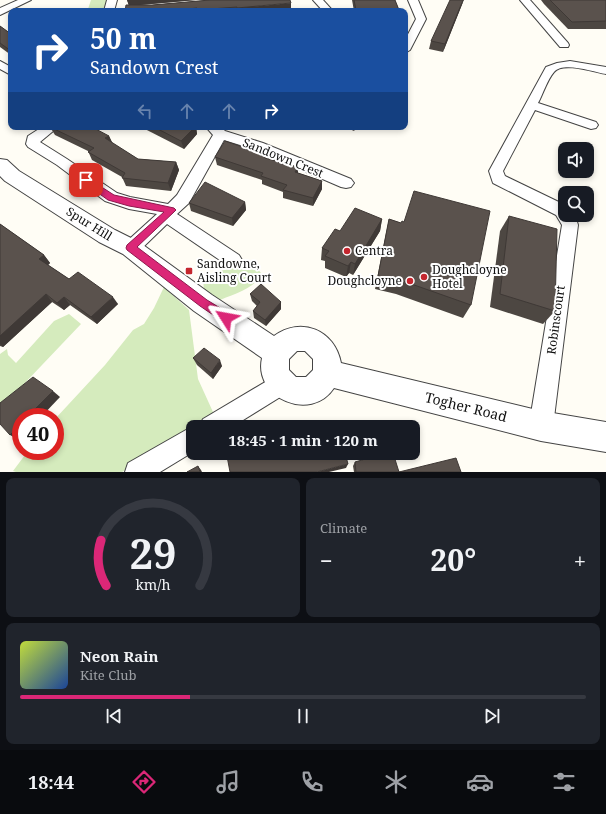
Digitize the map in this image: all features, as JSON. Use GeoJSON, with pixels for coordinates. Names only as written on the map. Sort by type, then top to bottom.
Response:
{"type":"FeatureCollection","features":[{"type":"Feature","properties":{"kind":"street"},"geometry":{"type":"LineString","coordinates":[[9,8],[26,0]]}},
{"type":"Feature","properties":{"kind":"street"},"geometry":{"type":"LineString","coordinates":[[318,0],[325,8]]}},
{"type":"Feature","properties":{"kind":"street"},"geometry":{"type":"LineString","coordinates":[[408,44],[422,19],[413,0]]}},
{"type":"Feature","properties":{"kind":"street"},"geometry":{"type":"LineString","coordinates":[[525,0],[563,39]]}},
{"type":"Feature","properties":{"kind":"street"},"geometry":{"type":"LineString","coordinates":[[408,24],[419,24]]}},
{"type":"Feature","properties":{"kind":"street","name":"Robinscourt"},"geometry":{"type":"LineString","coordinates":[[558,209],[498,179],[496,171],[550,69],[556,66],[568,64],[582,64],[606,71]]}},
{"type":"Feature","properties":{"kind":"street"},"geometry":{"type":"LineString","coordinates":[[531,105],[591,125]]}},
{"type":"Feature","properties":{"kind":"street"},"geometry":{"type":"LineString","coordinates":[[46,130],[33,139],[33,144],[62,162],[111,198],[169,213],[233,260]]}},
{"type":"Feature","properties":{"kind":"street","name":"Sandown Crest"},"geometry":{"type":"LineString","coordinates":[[131,248],[183,199],[216,130],[346,183]]}},
{"type":"Feature","properties":{"kind":"street","name":"Spur Hill"},"geometry":{"type":"LineString","coordinates":[[0,165],[12,176],[107,236],[131,248],[203,303],[277,353]]}},
{"type":"Feature","properties":{"kind":"street","name":"Robinscourt"},"geometry":{"type":"LineString","coordinates":[[541,426],[570,225],[569,222]]}},
{"type":"Feature","properties":{"kind":"street"},"geometry":{"type":"LineString","coordinates":[[294,340],[307,340],[315,343],[322,348],[326,356],[328,365],[327,373],[316,387],[307,391],[289,389],[277,377],[274,369],[274,360],[277,353],[283,346],[294,340]]}},
{"type":"Feature","properties":{"kind":"street","name":"Togher Road"},"geometry":{"type":"LineString","coordinates":[[327,373],[541,426],[606,437]]}},
{"type":"Feature","properties":{"kind":"street"},"geometry":{"type":"LineString","coordinates":[[222,420],[282,383]]}},
{"type":"Feature","properties":{"kind":"street"},"geometry":{"type":"LineString","coordinates":[[137,472],[186,442]]}},
{"type":"Feature","properties":{"kind":"green space"},"geometry":{"type":"Polygon","coordinates":[[[91,0],[107,0],[105,8],[88,8],[91,0]]]}},
{"type":"Feature","properties":{"kind":"green space"},"geometry":{"type":"Polygon","coordinates":[[[245,264],[257,268],[261,273],[259,279],[249,287],[216,302],[204,293],[203,276],[245,264]]]}},
{"type":"Feature","properties":{"kind":"green space"},"geometry":{"type":"Polygon","coordinates":[[[164,287],[189,310],[198,379],[217,420],[186,420],[186,433],[176,442],[122,472],[13,471],[21,460],[64,460],[64,409],[105,365],[133,330],[144,324],[164,287]]]}},
{"type":"Feature","properties":{"kind":"green space"},"geometry":{"type":"Polygon","coordinates":[[[69,314],[81,324],[3,406],[0,407],[0,354],[7,349],[8,355],[16,363],[54,321],[69,314]]]}},
{"type":"Feature","properties":{"kind":"building"},"geometry":{"type":"Polygon","coordinates":[[[210,0],[290,0],[291,3],[237,8],[126,8],[126,5],[152,5],[210,0]]]}},
{"type":"Feature","properties":{"kind":"building"},"geometry":{"type":"Polygon","coordinates":[[[354,0],[395,0],[398,8],[356,8],[354,0]]]}},
{"type":"Feature","properties":{"kind":"building"},"geometry":{"type":"Polygon","coordinates":[[[450,0],[463,0],[445,44],[431,41],[450,0]]]}},
{"type":"Feature","properties":{"kind":"building"},"geometry":{"type":"Polygon","coordinates":[[[550,0],[606,0],[606,21],[572,22],[550,0]]]}},
{"type":"Feature","properties":{"kind":"building"},"geometry":{"type":"Polygon","coordinates":[[[0,26],[8,32],[8,49],[0,43],[0,26]]]}},
{"type":"Feature","properties":{"kind":"building"},"geometry":{"type":"Polygon","coordinates":[[[56,130],[98,130],[109,136],[105,138],[138,159],[176,162],[168,183],[122,178],[125,173],[88,152],[94,148],[56,130]]]}},
{"type":"Feature","properties":{"kind":"building"},"geometry":{"type":"Polygon","coordinates":[[[160,130],[192,130],[181,141],[160,130]]]}},
{"type":"Feature","properties":{"kind":"building"},"geometry":{"type":"Polygon","coordinates":[[[225,141],[266,155],[265,158],[298,167],[295,172],[322,181],[313,198],[283,190],[287,185],[261,176],[263,173],[215,157],[225,141]]]}},
{"type":"Feature","properties":{"kind":"building"},"geometry":{"type":"Polygon","coordinates":[[[205,182],[245,202],[232,218],[189,203],[205,182]]]}},
{"type":"Feature","properties":{"kind":"building"},"geometry":{"type":"Polygon","coordinates":[[[414,191],[490,211],[471,305],[400,280],[378,276],[389,219],[401,223],[402,221],[404,222],[414,191]]]}},
{"type":"Feature","properties":{"kind":"building","name":"Centra"},"geometry":{"type":"Polygon","coordinates":[[[355,208],[382,219],[355,264],[351,262],[348,266],[325,256],[329,251],[322,248],[335,229],[340,231],[355,208]]]}},
{"type":"Feature","properties":{"kind":"building"},"geometry":{"type":"Polygon","coordinates":[[[509,216],[557,229],[555,311],[500,294],[509,216]]]}},
{"type":"Feature","properties":{"kind":"building"},"geometry":{"type":"Polygon","coordinates":[[[0,224],[44,255],[39,259],[69,279],[78,272],[113,297],[91,317],[64,297],[57,303],[46,294],[0,336],[0,224]]]}},
{"type":"Feature","properties":{"kind":"building"},"geometry":{"type":"Polygon","coordinates":[[[261,284],[281,302],[265,320],[253,311],[260,302],[250,294],[261,284]]]}},
{"type":"Feature","properties":{"kind":"building"},"geometry":{"type":"Polygon","coordinates":[[[204,348],[220,360],[211,373],[193,358],[204,348]]]}},
{"type":"Feature","properties":{"kind":"building"},"geometry":{"type":"Polygon","coordinates":[[[33,377],[53,391],[36,408],[12,408],[12,433],[10,435],[0,424],[0,403],[33,377]]]}},
{"type":"Feature","properties":{"kind":"building"},"geometry":{"type":"Polygon","coordinates":[[[456,458],[461,472],[399,472],[456,458]]]}},
{"type":"Feature","properties":{"kind":"building"},"geometry":{"type":"Polygon","coordinates":[[[228,460],[347,460],[348,464],[317,472],[230,472],[228,460]]]}},
{"type":"Feature","properties":{"kind":"building"},"geometry":{"type":"Polygon","coordinates":[[[362,460],[395,460],[399,472],[356,472],[355,462],[362,460]]]}},
{"type":"Feature","properties":{"kind":"building"},"geometry":{"type":"Polygon","coordinates":[[[198,466],[200,472],[187,472],[198,466]]]}},
{"type":"Feature","properties":{"kind":"place","name":"Centra"},"geometry":{"type":"Point","coordinates":[347,251]}},
{"type":"Feature","properties":{"kind":"place","name":"Sandowne, Aisling Court"},"geometry":{"type":"Point","coordinates":[189,271]}},
{"type":"Feature","properties":{"kind":"place","name":"Doughcloyne Hotel"},"geometry":{"type":"Point","coordinates":[424,277]}},
{"type":"Feature","properties":{"kind":"place","name":"Doughcloyne"},"geometry":{"type":"Point","coordinates":[410,281]}},
{"type":"Feature","properties":{"kind":"route"},"geometry":{"type":"LineString","coordinates":[[86,180],[111,198],[129,203],[171,210],[131,248],[203,303],[226,318]]}}]}
